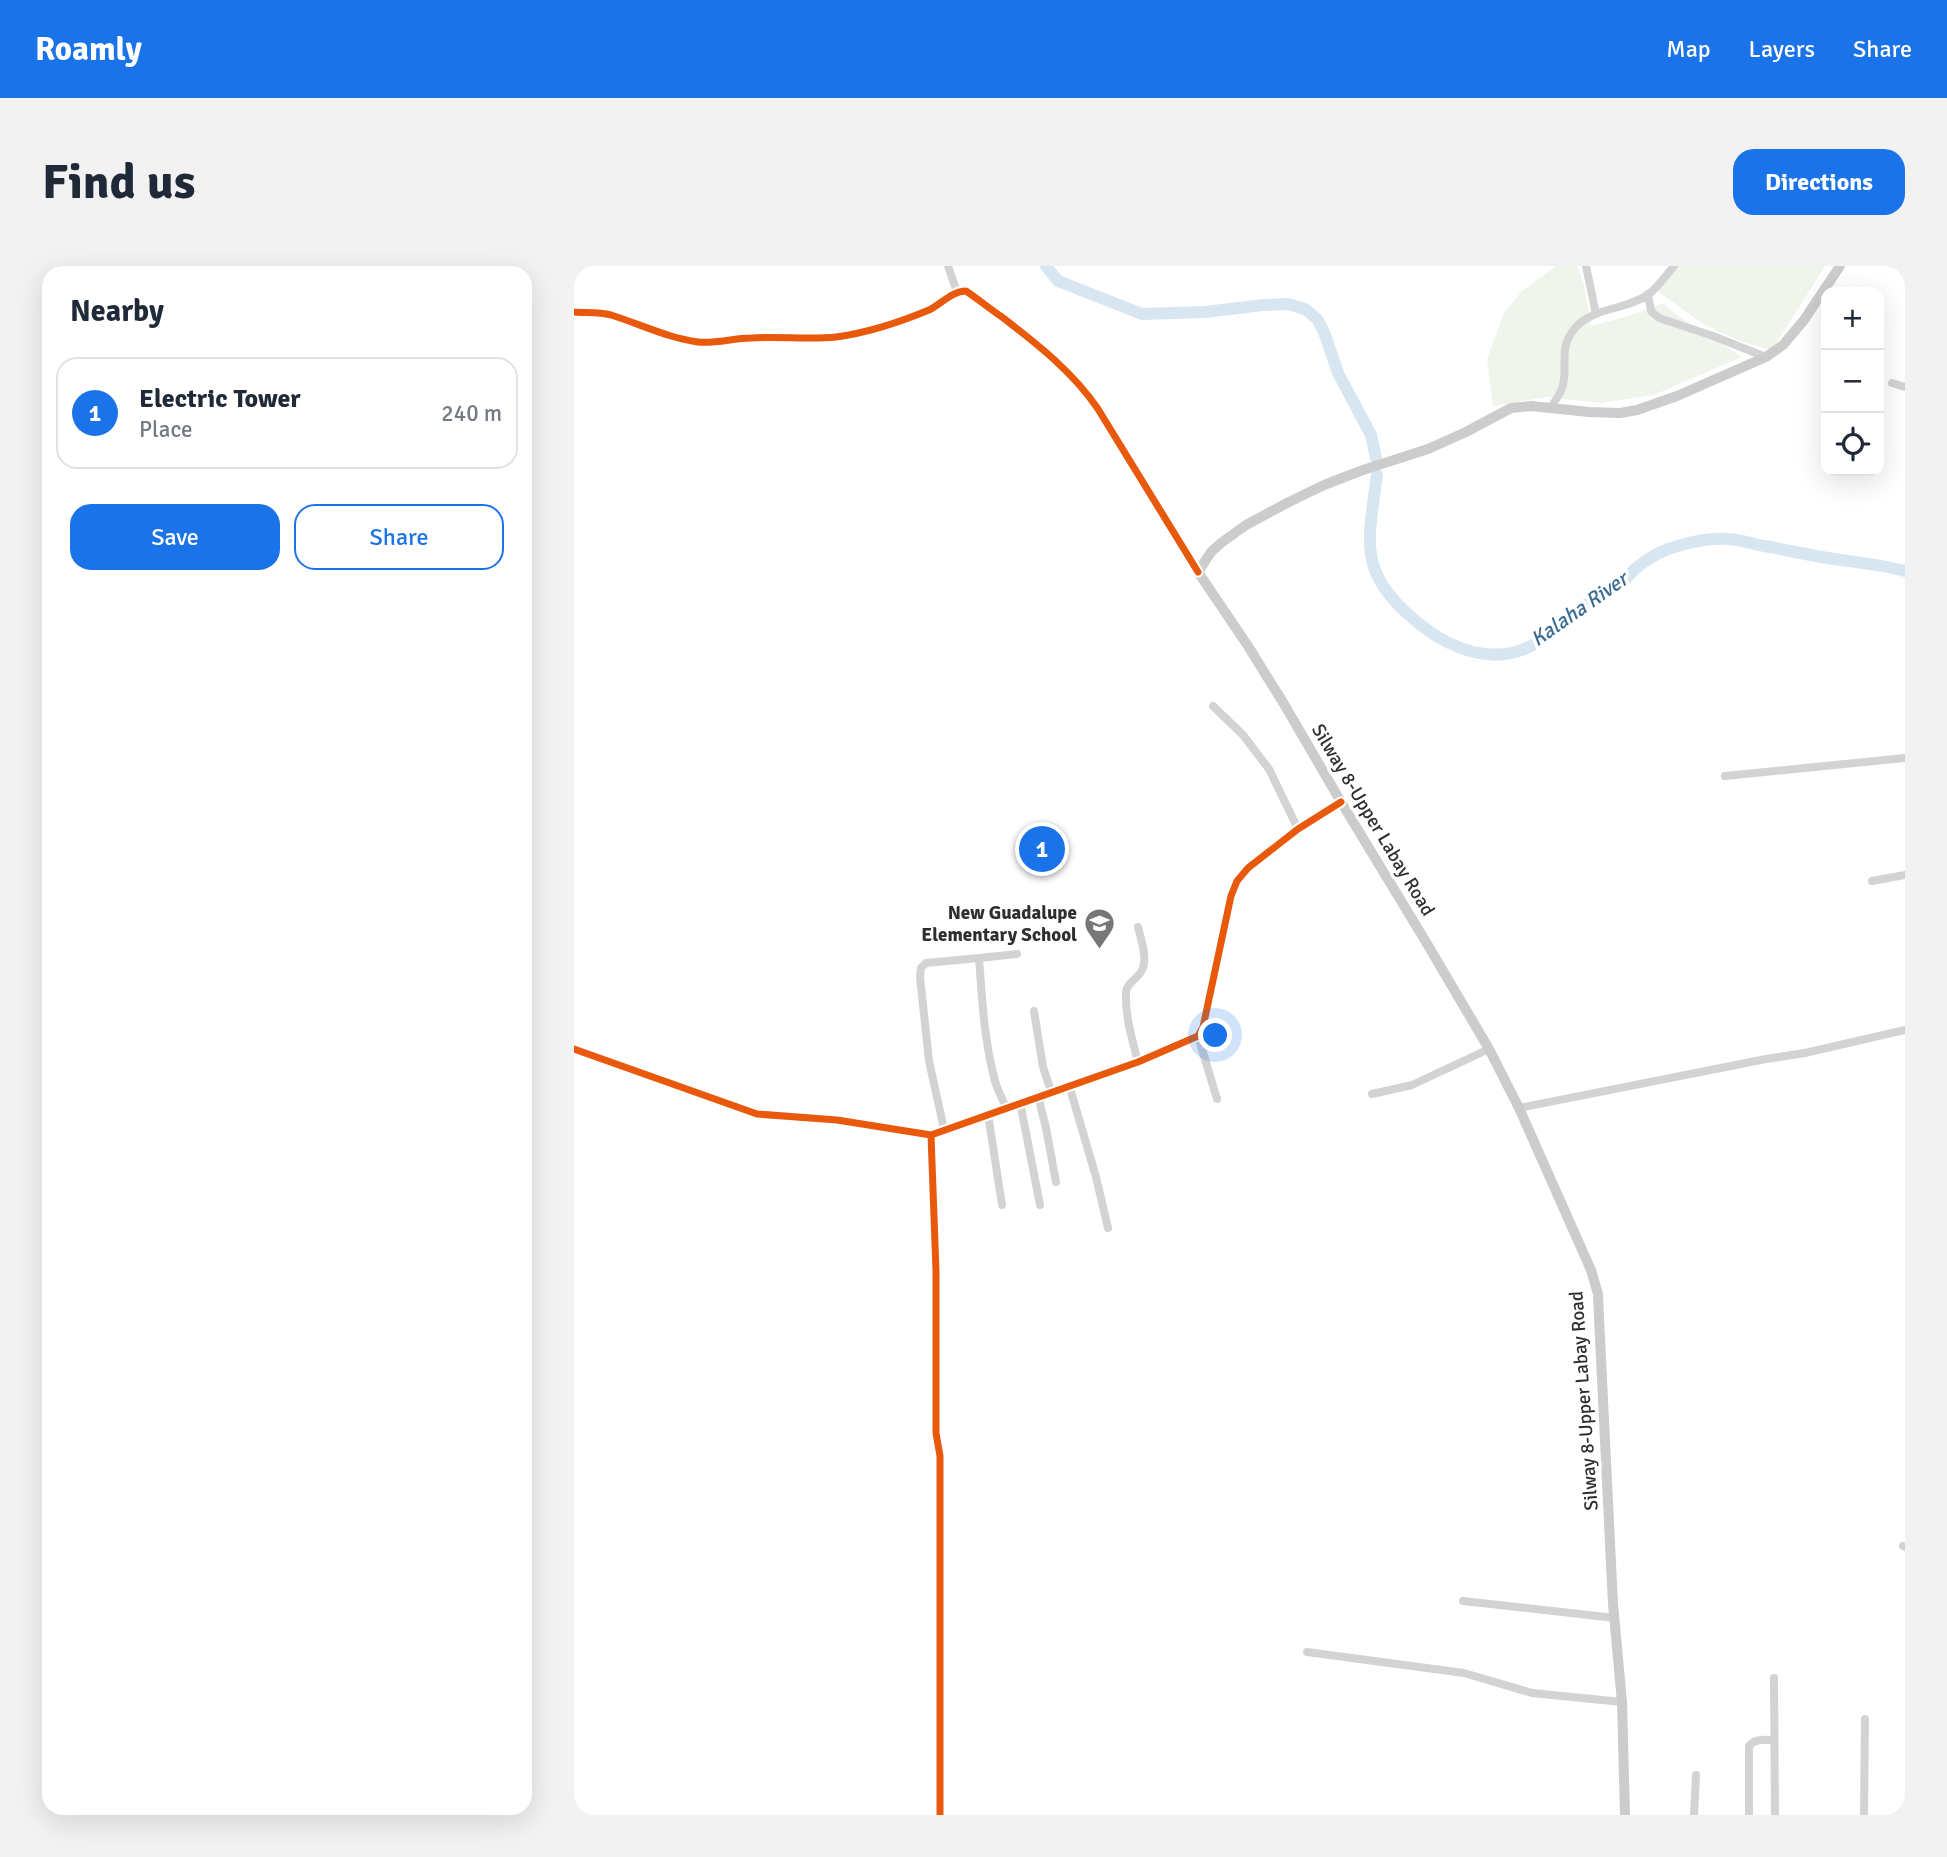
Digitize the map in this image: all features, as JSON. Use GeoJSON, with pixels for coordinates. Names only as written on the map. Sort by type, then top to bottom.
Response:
{"type":"FeatureCollection","features":[{"type":"Feature","properties":{"kind":"main road"},"geometry":{"type":"LineString","coordinates":[[1198,572],[1211,552],[1233,533],[1257,519],[1324,485],[1428,449],[1511,408],[1531,406],[1589,412],[1637,410],[1677,396],[1766,357],[1783,345],[1804,320],[1840,266]]}},
{"type":"Feature","properties":{"kind":"main road","name":"Silway 8-Upper Labay Road"},"geometry":{"type":"LineString","coordinates":[[1198,572],[1248,646],[1489,1049],[1519,1108],[1586,1260],[1598,1294],[1615,1619],[1622,1702],[1625,1815]]}},
{"type":"Feature","properties":{"kind":"street"},"geometry":{"type":"LineString","coordinates":[[948,266],[957,292]]}},
{"type":"Feature","properties":{"kind":"street"},"geometry":{"type":"LineString","coordinates":[[1586,266],[1596,314]]}},
{"type":"Feature","properties":{"kind":"street"},"geometry":{"type":"LineString","coordinates":[[1550,408],[1564,383],[1563,357],[1567,341],[1576,328],[1596,314],[1648,294],[1674,266]]}},
{"type":"Feature","properties":{"kind":"street"},"geometry":{"type":"LineString","coordinates":[[574,312],[609,315],[696,342],[751,338],[817,338],[855,334],[895,322],[929,309],[957,292],[966,291],[1017,329],[1084,390],[1198,572]]}},
{"type":"Feature","properties":{"kind":"street"},"geometry":{"type":"LineString","coordinates":[[1648,294],[1651,311],[1659,318],[1766,357]]}},
{"type":"Feature","properties":{"kind":"street"},"geometry":{"type":"LineString","coordinates":[[1892,383],[1905,387]]}},
{"type":"Feature","properties":{"kind":"street"},"geometry":{"type":"LineString","coordinates":[[1213,706],[1243,736],[1269,769],[1298,829]]}},
{"type":"Feature","properties":{"kind":"street"},"geometry":{"type":"LineString","coordinates":[[1725,776],[1905,758]]}},
{"type":"Feature","properties":{"kind":"street"},"geometry":{"type":"LineString","coordinates":[[574,1049],[757,1114],[837,1120],[931,1135],[1138,1062],[1198,1036],[1203,1027],[1231,896],[1237,881],[1248,868],[1298,829],[1340,802]]}},
{"type":"Feature","properties":{"kind":"street"},"geometry":{"type":"LineString","coordinates":[[1872,881],[1905,875]]}},
{"type":"Feature","properties":{"kind":"street"},"geometry":{"type":"LineString","coordinates":[[1138,1062],[1128,1019],[1126,990],[1144,965],[1139,928]]}},
{"type":"Feature","properties":{"kind":"street"},"geometry":{"type":"LineString","coordinates":[[944,1129],[929,1061],[920,972],[923,965],[929,962],[1017,954]]}},
{"type":"Feature","properties":{"kind":"street"},"geometry":{"type":"LineString","coordinates":[[979,958],[988,1047],[994,1078],[1006,1107]]}},
{"type":"Feature","properties":{"kind":"street"},"geometry":{"type":"LineString","coordinates":[[1034,1012],[1043,1067],[1051,1091]]}},
{"type":"Feature","properties":{"kind":"street"},"geometry":{"type":"LineString","coordinates":[[1519,1108],[1805,1053],[1905,1030]]}},
{"type":"Feature","properties":{"kind":"street"},"geometry":{"type":"LineString","coordinates":[[1198,1036],[1217,1100]]}},
{"type":"Feature","properties":{"kind":"street"},"geometry":{"type":"LineString","coordinates":[[1372,1094],[1412,1085],[1489,1049]]}},
{"type":"Feature","properties":{"kind":"street"},"geometry":{"type":"LineString","coordinates":[[1069,1085],[1108,1228]]}},
{"type":"Feature","properties":{"kind":"street"},"geometry":{"type":"LineString","coordinates":[[1038,1096],[1056,1182]]}},
{"type":"Feature","properties":{"kind":"street"},"geometry":{"type":"LineString","coordinates":[[1020,1102],[1040,1205]]}},
{"type":"Feature","properties":{"kind":"street"},"geometry":{"type":"LineString","coordinates":[[988,1114],[1002,1205]]}},
{"type":"Feature","properties":{"kind":"street"},"geometry":{"type":"LineString","coordinates":[[931,1135],[936,1279],[936,1433],[940,1456],[940,1815]]}},
{"type":"Feature","properties":{"kind":"street"},"geometry":{"type":"LineString","coordinates":[[1463,1601],[1615,1619]]}},
{"type":"Feature","properties":{"kind":"street"},"geometry":{"type":"LineString","coordinates":[[1307,1653],[1465,1672],[1532,1693],[1622,1702]]}},
{"type":"Feature","properties":{"kind":"street"},"geometry":{"type":"LineString","coordinates":[[1774,1678],[1775,1815]]}},
{"type":"Feature","properties":{"kind":"street"},"geometry":{"type":"LineString","coordinates":[[1864,1815],[1865,1719]]}},
{"type":"Feature","properties":{"kind":"street"},"geometry":{"type":"LineString","coordinates":[[1749,1815],[1749,1746],[1753,1741],[1774,1740]]}},
{"type":"Feature","properties":{"kind":"street"},"geometry":{"type":"LineString","coordinates":[[1694,1815],[1696,1775]]}},
{"type":"Feature","properties":{"kind":"shaded area"},"geometry":{"type":"Polygon","coordinates":[[[1556,266],[1577,266],[1584,285],[1591,326],[1663,303],[1742,357],[1654,395],[1601,403],[1547,397],[1493,406],[1487,359],[1504,313],[1522,291],[1556,266]]]}},
{"type":"Feature","properties":{"kind":"shaded area"},"geometry":{"type":"Polygon","coordinates":[[[1678,266],[1825,266],[1772,350],[1742,342],[1703,324],[1656,290],[1678,266]]]}},
{"type":"Feature","properties":{"kind":"waterway","name":"Kalaha River"},"geometry":{"type":"LineString","coordinates":[[1046,266],[1058,281],[1142,314],[1205,312],[1288,304],[1305,309],[1317,319],[1324,332],[1338,373],[1371,435],[1376,458]]}},
{"type":"Feature","properties":{"kind":"waterway","name":"Kalaha River"},"geometry":{"type":"LineString","coordinates":[[1377,475],[1371,520],[1371,556],[1384,588],[1430,632],[1444,641],[1475,652],[1507,654],[1522,650],[1538,642],[1579,609],[1615,588],[1651,558],[1668,549],[1698,541],[1736,540],[1905,571]]}},
{"type":"Feature","properties":{"kind":"cycle path"},"geometry":{"type":"LineString","coordinates":[[574,312],[611,315],[665,334],[698,342],[744,338],[825,338],[860,333],[895,323],[929,310],[951,295],[966,291],[1041,348],[1088,396],[1198,572]]}},
{"type":"Feature","properties":{"kind":"cycle path"},"geometry":{"type":"LineString","coordinates":[[574,1049],[757,1114],[837,1120],[931,1135],[1138,1062],[1198,1036],[1203,1027],[1231,896],[1237,881],[1248,868],[1298,829],[1341,802]]}},
{"type":"Feature","properties":{"kind":"cycle path"},"geometry":{"type":"LineString","coordinates":[[931,1135],[936,1271],[936,1433],[940,1456],[940,1815]]}},
{"type":"Feature","properties":{"kind":"place","name":"Electric Tower"},"geometry":{"type":"Point","coordinates":[1042,849]}},
{"type":"Feature","properties":{"kind":"place","name":"New Guadalupe Elementary School"},"geometry":{"type":"Point","coordinates":[1100,951]}}]}
